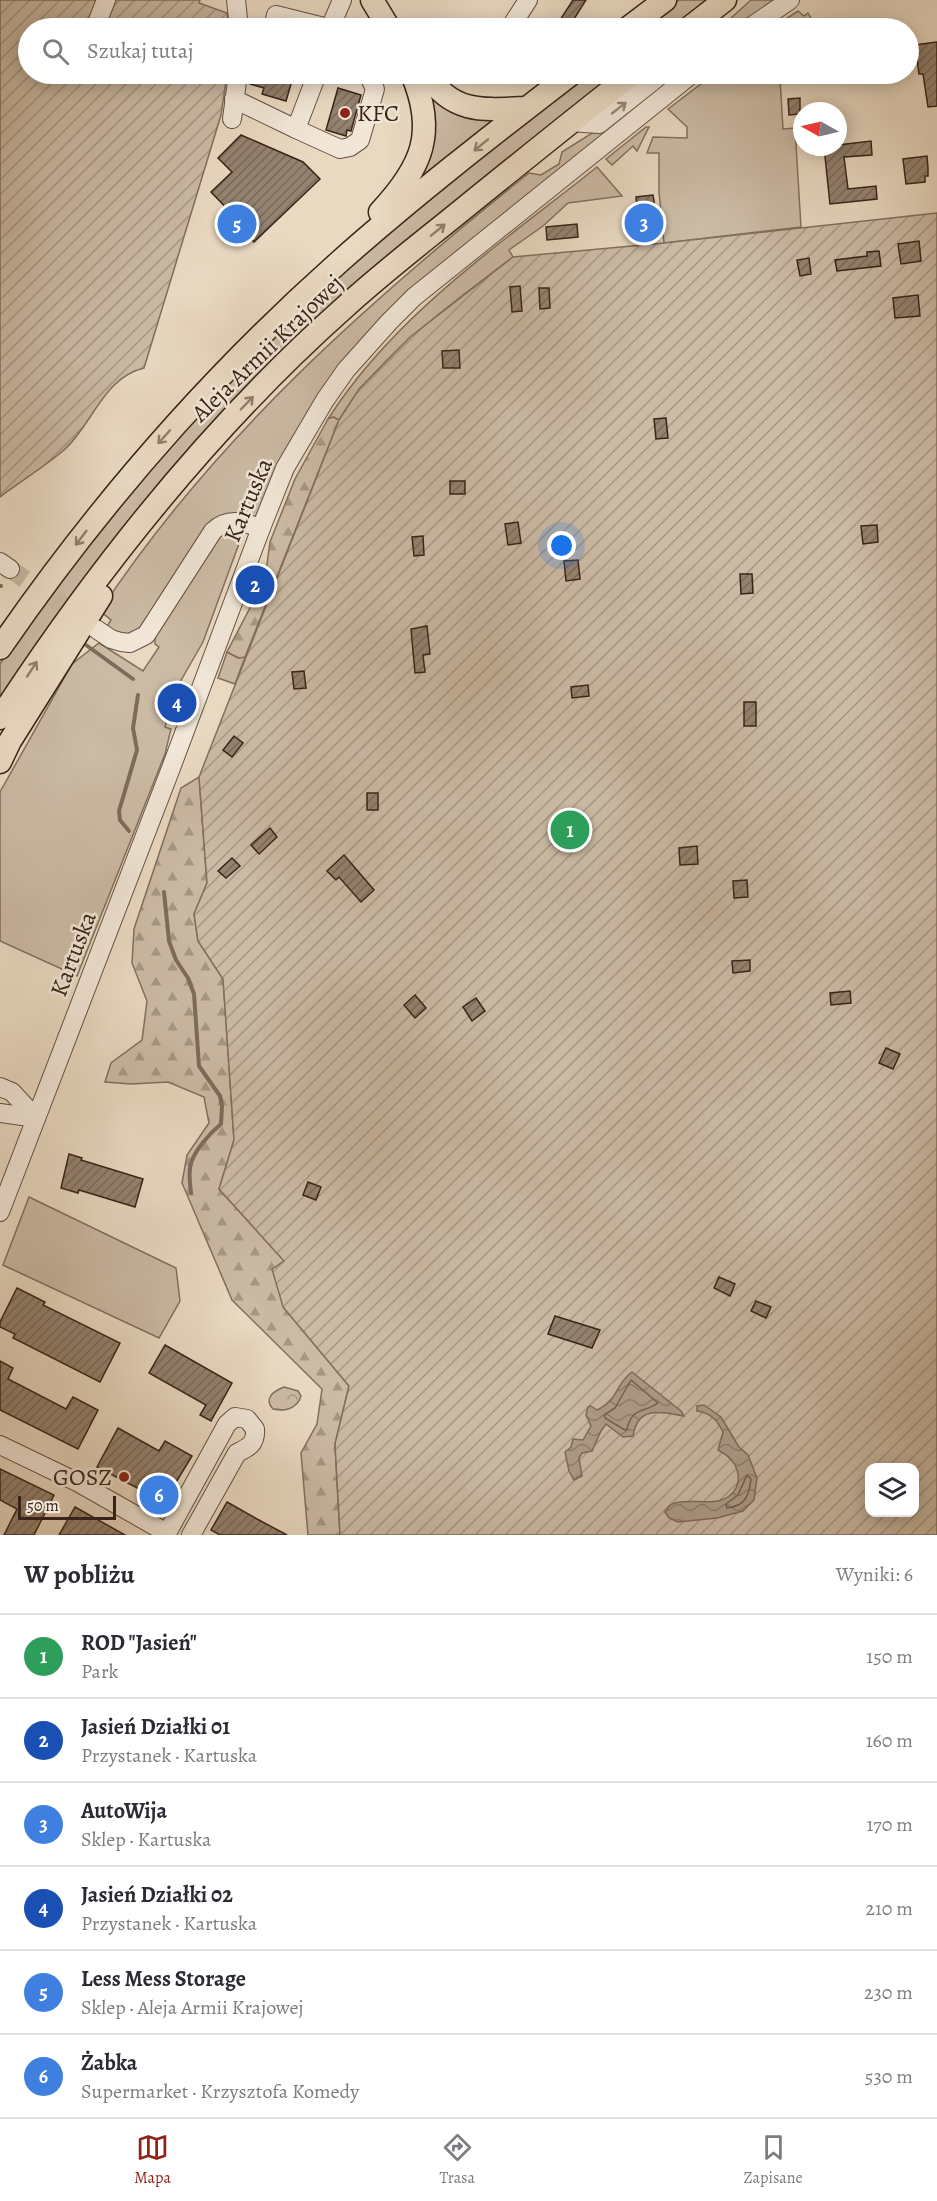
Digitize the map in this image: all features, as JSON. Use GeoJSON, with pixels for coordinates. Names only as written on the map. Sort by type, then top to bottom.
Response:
{"type":"FeatureCollection","features":[{"type":"Feature","properties":{"kind":"main road"},"geometry":{"type":"LineString","coordinates":[[372,0],[383,18]]}},
{"type":"Feature","properties":{"kind":"main road"},"geometry":{"type":"LineString","coordinates":[[391,0],[399,18]]}},
{"type":"Feature","properties":{"kind":"main road"},"geometry":{"type":"LineString","coordinates":[[641,18],[665,0]]}},
{"type":"Feature","properties":{"kind":"main road"},"geometry":{"type":"LineString","coordinates":[[702,18],[725,0]]}},
{"type":"Feature","properties":{"kind":"main road"},"geometry":{"type":"LineString","coordinates":[[339,262],[370,222],[410,177],[418,158],[425,122],[416,84]]}},
{"type":"Feature","properties":{"kind":"main road"},"geometry":{"type":"LineString","coordinates":[[435,84],[441,92],[463,106],[487,110],[526,108]]}},
{"type":"Feature","properties":{"kind":"main road","name":"Aleja Armii Krajowej"},"geometry":{"type":"LineString","coordinates":[[0,648],[85,533],[158,444],[225,371],[339,262],[558,84]]}},
{"type":"Feature","properties":{"kind":"main road","name":"Aleja Armii Krajowej"},"geometry":{"type":"LineString","coordinates":[[0,718],[48,644],[101,573],[156,504],[267,382],[344,307],[619,84]]}},
{"type":"Feature","properties":{"kind":"main road"},"geometry":{"type":"LineString","coordinates":[[0,762],[10,741],[94,606],[207,446]]}},
{"type":"Feature","properties":{"kind":"street"},"geometry":{"type":"LineString","coordinates":[[99,18],[106,0]]}},
{"type":"Feature","properties":{"kind":"street"},"geometry":{"type":"LineString","coordinates":[[236,0],[238,18]]}},
{"type":"Feature","properties":{"kind":"street"},"geometry":{"type":"LineString","coordinates":[[334,18],[342,0]]}},
{"type":"Feature","properties":{"kind":"street"},"geometry":{"type":"LineString","coordinates":[[516,18],[528,0]]}},
{"type":"Feature","properties":{"kind":"street"},"geometry":{"type":"LineString","coordinates":[[763,18],[790,0]]}},
{"type":"Feature","properties":{"kind":"street"},"geometry":{"type":"LineString","coordinates":[[275,18],[276,15],[288,18]]}},
{"type":"Feature","properties":{"kind":"street"},"geometry":{"type":"LineString","coordinates":[[232,119],[236,84]]}},
{"type":"Feature","properties":{"kind":"street"},"geometry":{"type":"LineString","coordinates":[[296,129],[313,84]]}},
{"type":"Feature","properties":{"kind":"street"},"geometry":{"type":"LineString","coordinates":[[234,99],[340,149],[351,147],[360,140],[375,89],[373,84]]}},
{"type":"Feature","properties":{"kind":"street"},"geometry":{"type":"LineString","coordinates":[[570,122],[599,124],[649,84]]}},
{"type":"Feature","properties":{"kind":"street","name":"Kartuska"},"geometry":{"type":"LineString","coordinates":[[0,1212],[261,528],[285,468],[319,409],[346,370],[389,322],[446,270],[679,84]]}},
{"type":"Feature","properties":{"kind":"street"},"geometry":{"type":"LineString","coordinates":[[96,628],[111,639],[121,642],[138,640],[152,627],[218,526],[233,521],[261,528]]}},
{"type":"Feature","properties":{"kind":"street"},"geometry":{"type":"LineString","coordinates":[[0,1087],[12,1092],[36,1118]]}},
{"type":"Feature","properties":{"kind":"street"},"geometry":{"type":"LineString","coordinates":[[0,1113],[36,1118]]}},
{"type":"Feature","properties":{"kind":"street"},"geometry":{"type":"LineString","coordinates":[[0,1445],[79,1483],[166,1534],[227,1424],[235,1417],[247,1419],[255,1429],[255,1441],[250,1447],[237,1453],[191,1535]]}},
{"type":"Feature","properties":{"kind":"green space"},"geometry":{"type":"Polygon","coordinates":[[[0,0],[200,0],[199,3],[227,13],[228,18],[18,18],[18,84],[226,84],[221,115],[144,368],[130,373],[108,391],[83,428],[64,450],[0,497],[0,0]]]}},
{"type":"Feature","properties":{"kind":"green space"},"geometry":{"type":"Polygon","coordinates":[[[679,0],[713,0],[690,18],[656,18],[679,0]]]}},
{"type":"Feature","properties":{"kind":"green space"},"geometry":{"type":"Polygon","coordinates":[[[751,0],[778,0],[752,18],[731,18],[751,0]]]}},
{"type":"Feature","properties":{"kind":"green space"},"geometry":{"type":"Polygon","coordinates":[[[798,11],[804,16],[808,13],[811,18],[787,18],[798,11]]]}},
{"type":"Feature","properties":{"kind":"green space"},"geometry":{"type":"Polygon","coordinates":[[[573,84],[608,84],[349,291],[0,703],[0,664],[6,654],[68,568],[162,451],[245,364],[337,277],[459,173],[573,84]]]}},
{"type":"Feature","properties":{"kind":"green space"},"geometry":{"type":"Polygon","coordinates":[[[657,84],[667,84],[507,211],[386,313],[256,518],[236,516],[148,627],[119,637],[105,630],[111,620],[100,611],[145,548],[193,488],[297,375],[353,322],[469,221],[529,173],[541,175],[559,164],[562,152],[594,132],[657,84]]]}},
{"type":"Feature","properties":{"kind":"green space"},"geometry":{"type":"Polygon","coordinates":[[[701,84],[780,84],[783,129],[793,128],[793,156],[797,156],[801,227],[664,243],[659,192],[659,153],[647,153],[653,137],[687,138],[687,127],[668,109],[701,84]]]}},
{"type":"Feature","properties":{"kind":"green space"},"geometry":{"type":"Polygon","coordinates":[[[425,90],[499,117],[415,183],[425,90]]]}},
{"type":"Feature","properties":{"kind":"green space"},"geometry":{"type":"Polygon","coordinates":[[[649,127],[637,151],[633,146],[612,165],[606,159],[649,127]]]}},
{"type":"Feature","properties":{"kind":"green space"},"geometry":{"type":"Polygon","coordinates":[[[597,167],[622,196],[568,203],[543,226],[509,250],[513,257],[418,331],[374,373],[339,420],[333,417],[328,419],[355,381],[418,313],[488,252],[597,167]]]}},
{"type":"Feature","properties":{"kind":"green space"},"geometry":{"type":"Polygon","coordinates":[[[937,213],[937,1535],[340,1535],[335,1444],[349,1386],[283,1307],[272,1269],[284,1261],[219,1189],[234,1140],[223,979],[198,941],[194,914],[207,883],[199,777],[339,420],[359,389],[410,337],[513,257],[937,213]]]}},
{"type":"Feature","properties":{"kind":"green space"},"geometry":{"type":"Polygon","coordinates":[[[333,417],[339,420],[245,657],[239,658],[227,652],[265,579],[270,542],[295,479],[328,419],[333,417]]]}},
{"type":"Feature","properties":{"kind":"green space"},"geometry":{"type":"Polygon","coordinates":[[[231,528],[244,530],[203,642],[176,689],[165,727],[171,729],[165,754],[77,976],[0,941],[0,792],[72,664],[99,643],[143,671],[159,647],[155,644],[155,635],[217,536],[231,528]]]}},
{"type":"Feature","properties":{"kind":"green space"},"geometry":{"type":"Polygon","coordinates":[[[227,652],[238,658],[245,657],[235,684],[218,678],[227,652]]]}},
{"type":"Feature","properties":{"kind":"green space"},"geometry":{"type":"Polygon","coordinates":[[[199,777],[207,883],[194,914],[198,941],[223,979],[234,1140],[219,1189],[285,1262],[283,1307],[349,1386],[335,1444],[340,1535],[308,1535],[301,1453],[317,1424],[322,1389],[232,1300],[182,1183],[187,1155],[209,1123],[204,1097],[168,1082],[131,1084],[105,1082],[111,1063],[142,1040],[147,1001],[132,963],[134,929],[181,788],[199,777]]]}},
{"type":"Feature","properties":{"kind":"green space"},"geometry":{"type":"Polygon","coordinates":[[[29,1197],[176,1268],[180,1301],[159,1338],[3,1265],[29,1197]]]}},
{"type":"Feature","properties":{"kind":"green space"},"geometry":{"type":"Polygon","coordinates":[[[284,1387],[298,1391],[301,1396],[299,1400],[293,1407],[273,1409],[269,1398],[284,1387]]]}},
{"type":"Feature","properties":{"kind":"water"},"geometry":{"type":"Polygon","coordinates":[[[632,1372],[681,1411],[684,1416],[659,1412],[645,1415],[636,1426],[633,1436],[623,1437],[606,1424],[592,1451],[582,1453],[579,1458],[582,1476],[574,1480],[569,1471],[565,1452],[571,1447],[573,1439],[583,1440],[591,1426],[586,1415],[588,1407],[591,1406],[597,1410],[604,1406],[632,1372]]]}},
{"type":"Feature","properties":{"kind":"water"},"geometry":{"type":"Polygon","coordinates":[[[704,1405],[721,1417],[739,1447],[748,1455],[757,1478],[754,1500],[743,1511],[717,1518],[678,1522],[669,1518],[665,1512],[673,1503],[724,1499],[736,1488],[738,1482],[738,1474],[733,1463],[728,1456],[718,1450],[723,1432],[721,1428],[710,1415],[697,1411],[697,1406],[704,1405]]]}},
{"type":"Feature","properties":{"kind":"building"},"geometry":{"type":"Polygon","coordinates":[[[573,0],[586,0],[575,18],[561,18],[573,0]]]}},
{"type":"Feature","properties":{"kind":"building"},"geometry":{"type":"Polygon","coordinates":[[[937,42],[937,106],[928,107],[923,74],[919,74],[919,44],[937,42]]]}},
{"type":"Feature","properties":{"kind":"building"},"geometry":{"type":"Polygon","coordinates":[[[250,84],[291,84],[286,101],[262,94],[264,88],[250,84]]]}},
{"type":"Feature","properties":{"kind":"building","name":"KFC"},"geometry":{"type":"Polygon","coordinates":[[[338,88],[361,95],[351,131],[347,130],[346,136],[326,130],[338,88]]]}},
{"type":"Feature","properties":{"kind":"building"},"geometry":{"type":"Polygon","coordinates":[[[800,98],[800,102],[793,102],[793,115],[789,115],[788,99],[800,98]]]}},
{"type":"Feature","properties":{"kind":"building"},"geometry":{"type":"Polygon","coordinates":[[[241,135],[303,162],[320,179],[254,242],[235,222],[238,220],[211,192],[232,172],[218,158],[241,135]]]}},
{"type":"Feature","properties":{"kind":"building"},"geometry":{"type":"Polygon","coordinates":[[[871,141],[872,155],[844,157],[848,189],[876,186],[877,199],[830,204],[825,156],[847,156],[847,144],[871,141]]]}},
{"type":"Feature","properties":{"kind":"building"},"geometry":{"type":"Polygon","coordinates":[[[927,156],[928,176],[925,176],[925,182],[906,184],[903,159],[927,156]]]}},
{"type":"Feature","properties":{"kind":"building"},"geometry":{"type":"Polygon","coordinates":[[[653,195],[655,207],[649,208],[652,239],[640,241],[636,197],[653,195]]]}},
{"type":"Feature","properties":{"kind":"building"},"geometry":{"type":"Polygon","coordinates":[[[577,224],[578,237],[547,240],[546,227],[577,224]]]}},
{"type":"Feature","properties":{"kind":"building"},"geometry":{"type":"Polygon","coordinates":[[[919,241],[921,261],[901,264],[898,244],[919,241]]]}},
{"type":"Feature","properties":{"kind":"building"},"geometry":{"type":"Polygon","coordinates":[[[879,251],[881,266],[837,271],[835,260],[867,256],[867,252],[879,251]]]}},
{"type":"Feature","properties":{"kind":"building"},"geometry":{"type":"Polygon","coordinates":[[[809,258],[811,274],[800,276],[797,260],[809,258]]]}},
{"type":"Feature","properties":{"kind":"building"},"geometry":{"type":"Polygon","coordinates":[[[520,286],[522,311],[512,312],[510,287],[520,286]]]}},
{"type":"Feature","properties":{"kind":"building"},"geometry":{"type":"Polygon","coordinates":[[[539,288],[549,288],[550,308],[540,309],[539,288]]]}},
{"type":"Feature","properties":{"kind":"building"},"geometry":{"type":"Polygon","coordinates":[[[918,295],[920,316],[895,318],[893,298],[918,295]]]}},
{"type":"Feature","properties":{"kind":"building"},"geometry":{"type":"Polygon","coordinates":[[[459,350],[460,368],[443,368],[442,351],[459,350]]]}},
{"type":"Feature","properties":{"kind":"building"},"geometry":{"type":"Polygon","coordinates":[[[666,418],[668,438],[656,439],[654,419],[666,418]]]}},
{"type":"Feature","properties":{"kind":"building"},"geometry":{"type":"Polygon","coordinates":[[[450,481],[465,481],[465,494],[450,494],[450,481]]]}},
{"type":"Feature","properties":{"kind":"building"},"geometry":{"type":"Polygon","coordinates":[[[518,522],[521,543],[508,545],[505,524],[518,522]]]}},
{"type":"Feature","properties":{"kind":"building"},"geometry":{"type":"Polygon","coordinates":[[[877,525],[878,542],[863,544],[861,526],[877,525]]]}},
{"type":"Feature","properties":{"kind":"building"},"geometry":{"type":"Polygon","coordinates":[[[423,536],[424,555],[414,556],[412,537],[423,536]]]}},
{"type":"Feature","properties":{"kind":"building"},"geometry":{"type":"Polygon","coordinates":[[[578,560],[580,579],[566,581],[564,561],[578,560]]]}},
{"type":"Feature","properties":{"kind":"building"},"geometry":{"type":"Polygon","coordinates":[[[740,574],[752,574],[753,593],[741,594],[740,574]]]}},
{"type":"Feature","properties":{"kind":"building"},"geometry":{"type":"Polygon","coordinates":[[[427,626],[430,654],[423,655],[425,672],[415,673],[411,629],[427,626]]]}},
{"type":"Feature","properties":{"kind":"building"},"geometry":{"type":"Polygon","coordinates":[[[304,671],[306,688],[294,689],[292,672],[304,671]]]}},
{"type":"Feature","properties":{"kind":"building"},"geometry":{"type":"Polygon","coordinates":[[[588,685],[589,696],[572,698],[571,687],[588,685]]]}},
{"type":"Feature","properties":{"kind":"building"},"geometry":{"type":"Polygon","coordinates":[[[744,702],[756,702],[756,726],[744,726],[744,702]]]}},
{"type":"Feature","properties":{"kind":"building"},"geometry":{"type":"Polygon","coordinates":[[[234,736],[243,743],[232,757],[223,750],[234,736]]]}},
{"type":"Feature","properties":{"kind":"building"},"geometry":{"type":"Polygon","coordinates":[[[367,793],[378,793],[378,810],[367,810],[367,793]]]}},
{"type":"Feature","properties":{"kind":"building"},"geometry":{"type":"Polygon","coordinates":[[[270,828],[277,837],[259,854],[251,845],[270,828]]]}},
{"type":"Feature","properties":{"kind":"building"},"geometry":{"type":"Polygon","coordinates":[[[697,846],[698,864],[680,865],[679,848],[697,846]]]}},
{"type":"Feature","properties":{"kind":"building"},"geometry":{"type":"Polygon","coordinates":[[[344,855],[374,890],[361,902],[339,877],[336,880],[327,871],[344,855]]]}},
{"type":"Feature","properties":{"kind":"building"},"geometry":{"type":"Polygon","coordinates":[[[232,858],[240,866],[226,878],[218,871],[232,858]]]}},
{"type":"Feature","properties":{"kind":"building"},"geometry":{"type":"Polygon","coordinates":[[[747,880],[748,897],[734,898],[733,881],[747,880]]]}},
{"type":"Feature","properties":{"kind":"building"},"geometry":{"type":"Polygon","coordinates":[[[750,960],[750,971],[733,973],[732,961],[750,960]]]}},
{"type":"Feature","properties":{"kind":"building"},"geometry":{"type":"Polygon","coordinates":[[[850,991],[851,1003],[831,1005],[830,993],[850,991]]]}},
{"type":"Feature","properties":{"kind":"building"},"geometry":{"type":"Polygon","coordinates":[[[415,995],[426,1008],[415,1018],[404,1005],[415,995]]]}},
{"type":"Feature","properties":{"kind":"building"},"geometry":{"type":"Polygon","coordinates":[[[476,998],[485,1011],[472,1021],[463,1007],[476,998]]]}},
{"type":"Feature","properties":{"kind":"building"},"geometry":{"type":"Polygon","coordinates":[[[886,1048],[900,1054],[893,1069],[879,1063],[886,1048]]]}},
{"type":"Feature","properties":{"kind":"building"},"geometry":{"type":"Polygon","coordinates":[[[69,1154],[82,1158],[81,1160],[143,1179],[135,1207],[79,1190],[78,1193],[61,1188],[69,1154]]]}},
{"type":"Feature","properties":{"kind":"building"},"geometry":{"type":"Polygon","coordinates":[[[308,1182],[321,1187],[316,1200],[303,1195],[308,1182]]]}},
{"type":"Feature","properties":{"kind":"building"},"geometry":{"type":"Polygon","coordinates":[[[719,1277],[735,1284],[730,1296],[714,1288],[719,1277]]]}},
{"type":"Feature","properties":{"kind":"building"},"geometry":{"type":"Polygon","coordinates":[[[17,1288],[45,1302],[43,1305],[120,1343],[100,1382],[13,1338],[15,1334],[0,1327],[0,1322],[17,1288]]]}},
{"type":"Feature","properties":{"kind":"building"},"geometry":{"type":"Polygon","coordinates":[[[756,1301],[771,1307],[766,1318],[751,1311],[756,1301]]]}},
{"type":"Feature","properties":{"kind":"building"},"geometry":{"type":"Polygon","coordinates":[[[555,1316],[600,1330],[592,1348],[548,1334],[555,1316]]]}},
{"type":"Feature","properties":{"kind":"building"},"geometry":{"type":"Polygon","coordinates":[[[165,1345],[232,1383],[211,1421],[200,1415],[206,1405],[149,1373],[165,1345]]]}},
{"type":"Feature","properties":{"kind":"building"},"geometry":{"type":"Polygon","coordinates":[[[0,1361],[13,1368],[8,1379],[66,1409],[73,1397],[98,1410],[78,1449],[0,1410],[0,1361]]]}},
{"type":"Feature","properties":{"kind":"building"},"geometry":{"type":"Polygon","coordinates":[[[118,1428],[159,1451],[165,1441],[192,1456],[164,1502],[97,1467],[118,1428]]]}},
{"type":"Feature","properties":{"kind":"building"},"geometry":{"type":"Polygon","coordinates":[[[0,1469],[54,1495],[34,1535],[4,1535],[17,1509],[0,1500],[0,1469]]]}},
{"type":"Feature","properties":{"kind":"building"},"geometry":{"type":"Polygon","coordinates":[[[227,1502],[287,1535],[220,1535],[211,1530],[227,1502]]]}},
{"type":"Feature","properties":{"kind":"building"},"geometry":{"type":"Polygon","coordinates":[[[75,1507],[125,1535],[59,1535],[75,1507]]]}},
{"type":"Feature","properties":{"kind":"waterway"},"geometry":{"type":"LineString","coordinates":[[86,645],[133,679]]}},
{"type":"Feature","properties":{"kind":"waterway"},"geometry":{"type":"LineString","coordinates":[[129,831],[120,820],[119,811],[137,750],[133,728],[138,695]]}},
{"type":"Feature","properties":{"kind":"waterway"},"geometry":{"type":"LineString","coordinates":[[164,892],[169,941],[194,994],[199,1066],[220,1096],[222,1106],[221,1124],[203,1142],[191,1163],[189,1174],[191,1193]]}},
{"type":"Feature","properties":{"kind":"tunnel"},"geometry":{"type":"LineString","coordinates":[[10,569],[82,619]]}},
{"type":"Feature","properties":{"kind":"place","name":"KFC"},"geometry":{"type":"Point","coordinates":[345,113]}},
{"type":"Feature","properties":{"kind":"place","name":"AutoWija"},"geometry":{"type":"Point","coordinates":[644,223]}},
{"type":"Feature","properties":{"kind":"place","name":"Less Mess Storage"},"geometry":{"type":"Point","coordinates":[237,224]}},
{"type":"Feature","properties":{"kind":"place","name":"Jasień Działki 01"},"geometry":{"type":"Point","coordinates":[255,585]}},
{"type":"Feature","properties":{"kind":"place","name":"Jasień Działki 02"},"geometry":{"type":"Point","coordinates":[177,703]}},
{"type":"Feature","properties":{"kind":"place","name":"ROD \"Jasień\""},"geometry":{"type":"Point","coordinates":[570,830]}},
{"type":"Feature","properties":{"kind":"place","name":"GOSZ"},"geometry":{"type":"Point","coordinates":[124,1477]}},
{"type":"Feature","properties":{"kind":"place","name":"Żabka"},"geometry":{"type":"Point","coordinates":[159,1495]}}]}
